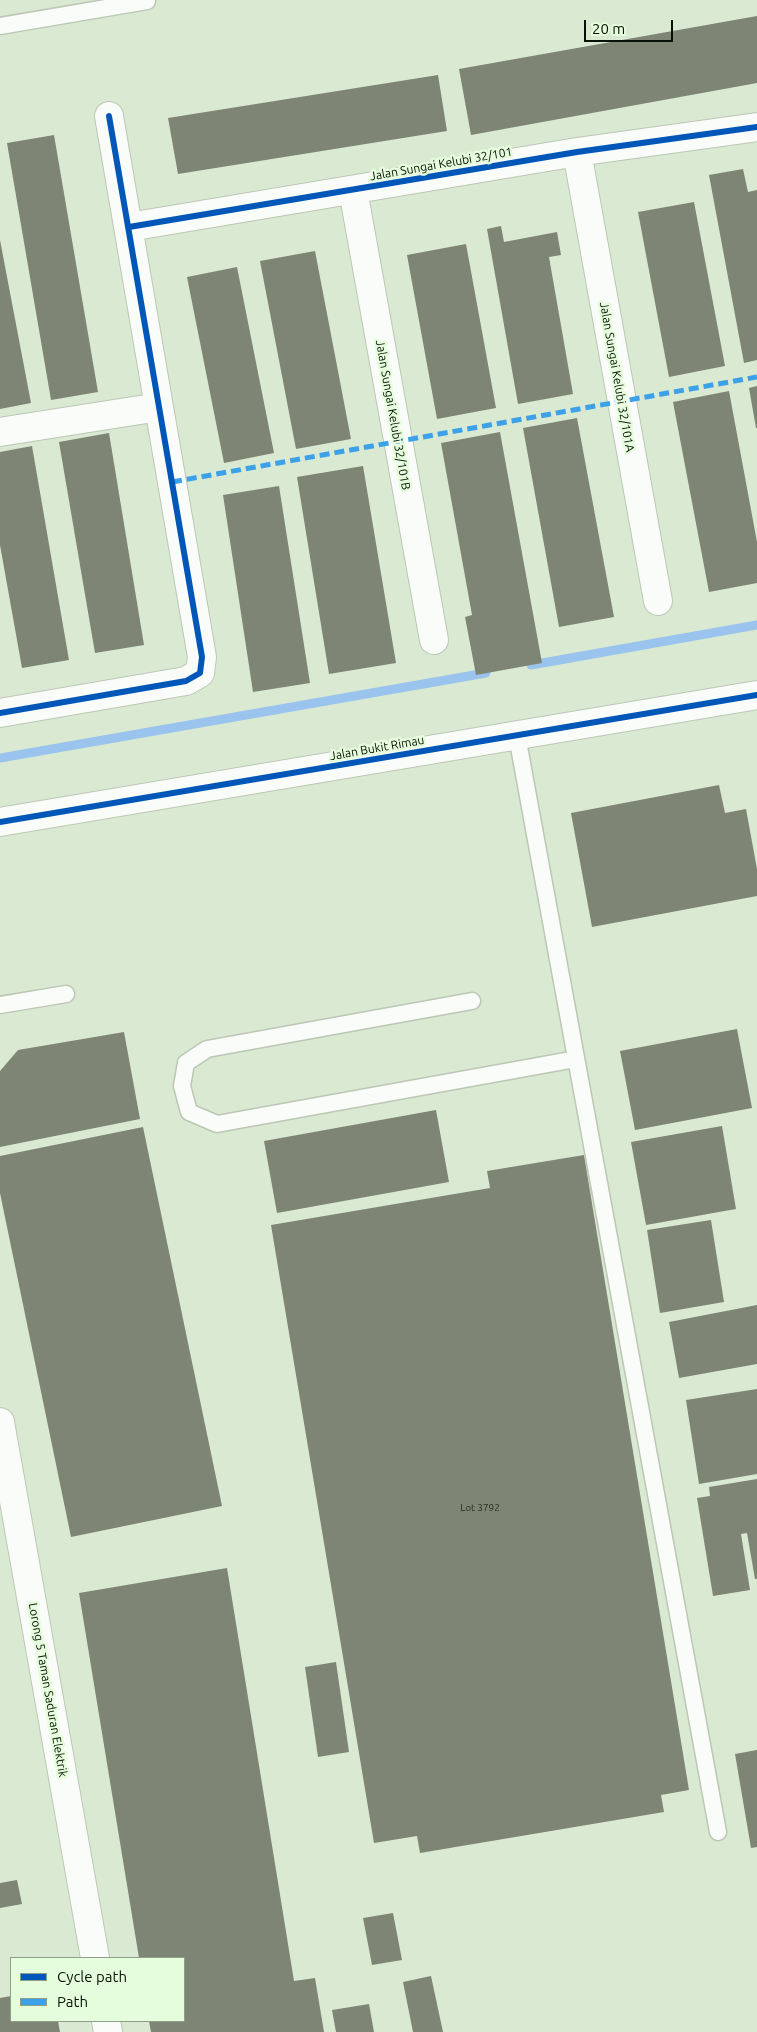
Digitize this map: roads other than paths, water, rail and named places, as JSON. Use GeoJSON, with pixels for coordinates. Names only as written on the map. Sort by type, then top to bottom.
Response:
{"type":"FeatureCollection","features":[{"type":"Feature","properties":{"kind":"street"},"geometry":{"type":"LineString","coordinates":[[0,713],[186,681],[200,674],[202,657],[109,116]]}},
{"type":"Feature","properties":{"kind":"street","name":"Jalan Sungai Kelubi 32/101"},"geometry":{"type":"LineString","coordinates":[[129,227],[577,152],[757,127]]}},
{"type":"Feature","properties":{"kind":"street","name":"Jalan Sungai Kelubi 32/101A"},"geometry":{"type":"LineString","coordinates":[[577,152],[658,601]]}},
{"type":"Feature","properties":{"kind":"street","name":"Jalan Sungai Kelubi 32/101B"},"geometry":{"type":"LineString","coordinates":[[353,190],[434,640]]}},
{"type":"Feature","properties":{"kind":"street"},"geometry":{"type":"LineString","coordinates":[[0,432],[158,406]]}},
{"type":"Feature","properties":{"kind":"street","name":"Jalan Bukit Rimau"},"geometry":{"type":"LineString","coordinates":[[0,822],[757,695]]}},
{"type":"Feature","properties":{"kind":"street","name":"Lorong 5 Taman Saduran Elektrik"},"geometry":{"type":"LineString","coordinates":[[0,1422],[95,1957]]}},
{"type":"Feature","properties":{"kind":"lane"},"geometry":{"type":"LineString","coordinates":[[0,26],[147,2]]}},
{"type":"Feature","properties":{"kind":"lane"},"geometry":{"type":"LineString","coordinates":[[517,736],[718,1832]]}},
{"type":"Feature","properties":{"kind":"lane"},"geometry":{"type":"LineString","coordinates":[[0,1005],[66,994]]}},
{"type":"Feature","properties":{"kind":"lane"},"geometry":{"type":"LineString","coordinates":[[472,1001],[207,1049],[186,1063],[182,1086],[190,1112],[217,1124],[576,1059]]}},
{"type":"Feature","properties":{"kind":"waterway"},"geometry":{"type":"LineString","coordinates":[[531,665],[757,625]]}},
{"type":"Feature","properties":{"kind":"waterway"},"geometry":{"type":"LineString","coordinates":[[0,758],[486,673]]}}]}
